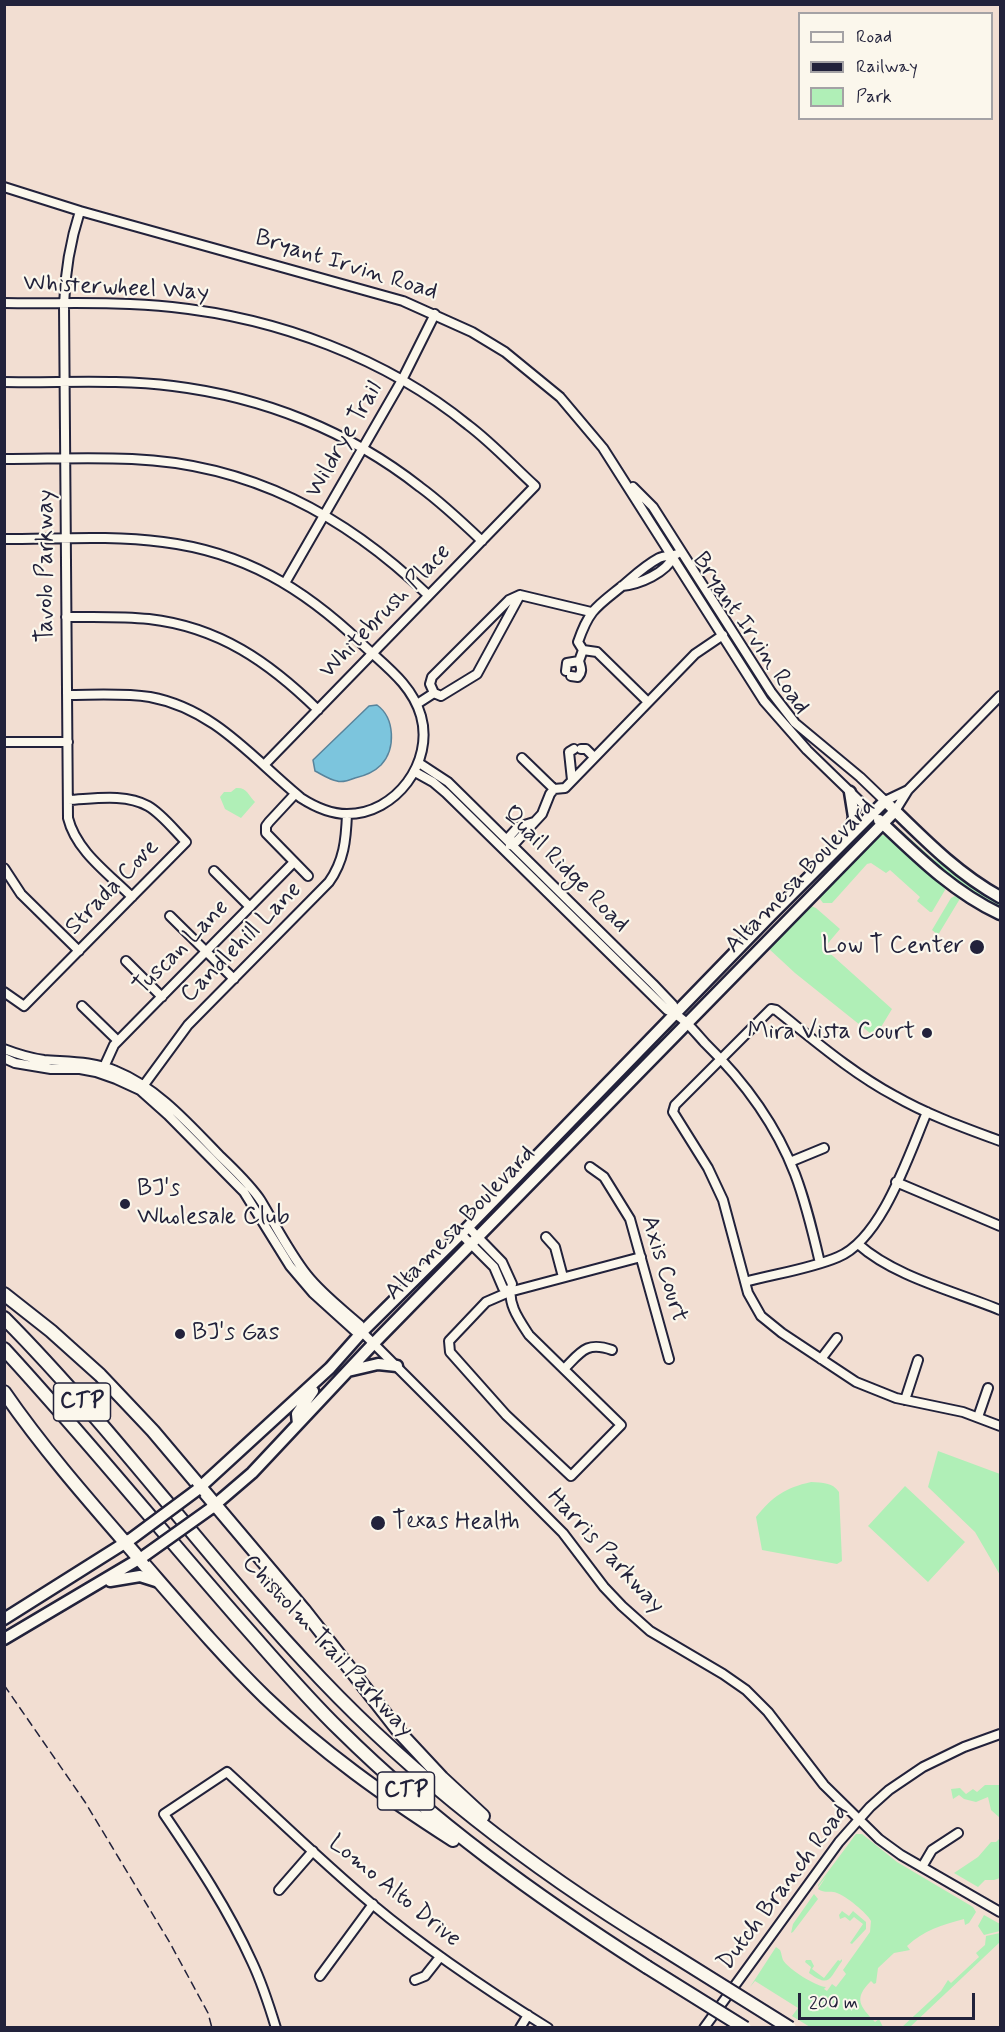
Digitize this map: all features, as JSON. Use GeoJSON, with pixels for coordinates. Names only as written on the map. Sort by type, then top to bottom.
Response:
{"type":"FeatureCollection","features":[{"type":"Feature","properties":{"kind":"highway"},"geometry":{"type":"LineString","coordinates":[[4,1294],[51,1331],[100,1375],[153,1431],[213,1507],[420,1755],[462,1798],[573,1892]]}},
{"type":"Feature","properties":{"kind":"highway","name":"Chisholm Trail Parkway"},"geometry":{"type":"LineString","coordinates":[[4,1318],[60,1376],[243,1590],[345,1703],[400,1755],[458,1806],[573,1892],[790,2028]]}},
{"type":"Feature","properties":{"kind":"highway","name":"Chisholm Trail Parkway"},"geometry":{"type":"LineString","coordinates":[[4,1349],[104,1461],[213,1590],[331,1721],[422,1806],[515,1879],[647,1967],[745,2028]]}},
{"type":"Feature","properties":{"kind":"highway"},"geometry":{"type":"LineString","coordinates":[[4,1392],[47,1450],[128,1540],[160,1582],[205,1634],[258,1690],[317,1743],[411,1813],[515,1879]]}},
{"type":"Feature","properties":{"kind":"main road"},"geometry":{"type":"LineString","coordinates":[[850,792],[854,817],[850,836]]}},
{"type":"Feature","properties":{"kind":"main road","name":"Bryant Irvin Road"},"geometry":{"type":"LineString","coordinates":[[885,801],[953,866],[1000,897]]}},
{"type":"Feature","properties":{"kind":"main road","name":"Altamesa Boulevard"},"geometry":{"type":"LineString","coordinates":[[4,1619],[128,1540],[199,1488],[286,1410],[885,801]]}},
{"type":"Feature","properties":{"kind":"main road","name":"Altamesa Boulevard"},"geometry":{"type":"LineString","coordinates":[[4,1640],[142,1557],[213,1507],[252,1473],[474,1240],[895,811]]}},
{"type":"Feature","properties":{"kind":"main road","name":"Bryant Irvin Road"},"geometry":{"type":"LineString","coordinates":[[873,814],[947,882],[1000,914]]}},
{"type":"Feature","properties":{"kind":"main road"},"geometry":{"type":"LineString","coordinates":[[560,1152],[563,1142],[585,1117],[583,1109]]}},
{"type":"Feature","properties":{"kind":"main road"},"geometry":{"type":"LineString","coordinates":[[348,1371],[369,1365],[397,1366]]}},
{"type":"Feature","properties":{"kind":"main road"},"geometry":{"type":"LineString","coordinates":[[298,1424],[297,1414],[316,1387],[318,1380]]}},
{"type":"Feature","properties":{"kind":"main road"},"geometry":{"type":"LineString","coordinates":[[252,1473],[289,1423],[290,1417],[286,1410]]}},
{"type":"Feature","properties":{"kind":"main road"},"geometry":{"type":"LineString","coordinates":[[100,1583],[140,1576],[160,1582]]}},
{"type":"Feature","properties":{"kind":"main road"},"geometry":{"type":"LineString","coordinates":[[51,1612],[48,1605],[50,1599],[70,1577]]}},
{"type":"Feature","properties":{"kind":"street","name":"Bryant Irvin Road"},"geometry":{"type":"LineString","coordinates":[[4,187],[80,211],[403,301],[472,332],[505,352],[551,390],[603,448],[621,475],[653,507],[723,634],[771,709],[807,750],[873,814]]}},
{"type":"Feature","properties":{"kind":"street","name":"Tavolo Parkway"},"geometry":{"type":"LineString","coordinates":[[80,211],[71,238],[63,304],[69,818],[75,839],[132,897]]}},
{"type":"Feature","properties":{"kind":"street","name":"Whisterwheel Way"},"geometry":{"type":"LineString","coordinates":[[4,303],[172,307],[225,315],[327,344],[402,380],[468,425],[535,486]]}},
{"type":"Feature","properties":{"kind":"street","name":"Wildrye Trail"},"geometry":{"type":"LineString","coordinates":[[285,583],[364,449],[435,314]]}},
{"type":"Feature","properties":{"kind":"street"},"geometry":{"type":"LineString","coordinates":[[4,382],[133,383],[175,386],[221,394],[300,417],[364,449],[420,487],[482,541]]}},
{"type":"Feature","properties":{"kind":"street"},"geometry":{"type":"LineString","coordinates":[[4,459],[133,459],[189,465],[246,479],[294,498],[325,514],[382,554],[428,595]]}},
{"type":"Feature","properties":{"kind":"street","name":"Whitebrush Place"},"geometry":{"type":"LineString","coordinates":[[264,765],[535,486]]}},
{"type":"Feature","properties":{"kind":"street"},"geometry":{"type":"LineString","coordinates":[[4,539],[124,538],[183,545],[237,560],[285,583],[332,616],[372,653],[408,688],[423,724],[423,736],[415,772],[403,788],[383,804],[368,811],[335,813],[311,805],[296,794],[238,740],[217,724],[175,704],[137,696],[67,695]]}},
{"type":"Feature","properties":{"kind":"street","name":"Bryant Irvin Road"},"geometry":{"type":"LineString","coordinates":[[677,554],[771,692],[795,723],[885,801]]}},
{"type":"Feature","properties":{"kind":"street"},"geometry":{"type":"LineString","coordinates":[[648,702],[597,652],[583,650],[578,642],[591,612],[605,598],[634,574],[661,557],[677,554]]}},
{"type":"Feature","properties":{"kind":"street"},"geometry":{"type":"LineString","coordinates":[[621,586],[640,583],[669,564],[677,554]]}},
{"type":"Feature","properties":{"kind":"street"},"geometry":{"type":"LineString","coordinates":[[652,563],[658,572]]}},
{"type":"Feature","properties":{"kind":"street"},"geometry":{"type":"LineString","coordinates":[[520,595],[477,674],[441,696],[434,693],[430,684],[432,677],[509,600],[520,595],[591,612]]}},
{"type":"Feature","properties":{"kind":"street"},"geometry":{"type":"LineString","coordinates":[[66,617],[149,619],[204,632],[266,663],[290,682],[318,710]]}},
{"type":"Feature","properties":{"kind":"street"},"geometry":{"type":"LineString","coordinates":[[509,846],[509,837],[518,827],[535,821],[542,814],[554,789],[565,788],[695,654],[723,634]]}},
{"type":"Feature","properties":{"kind":"street"},"geometry":{"type":"LineString","coordinates":[[579,661],[567,663],[568,673],[578,677],[581,674],[579,661],[583,650]]}},
{"type":"Feature","properties":{"kind":"street"},"geometry":{"type":"LineString","coordinates":[[417,705],[434,693]]}},
{"type":"Feature","properties":{"kind":"street","name":"Altamesa Boulevard"},"geometry":{"type":"LineString","coordinates":[[895,811],[908,790],[1000,696]]}},
{"type":"Feature","properties":{"kind":"street"},"geometry":{"type":"LineString","coordinates":[[4,742],[68,742]]}},
{"type":"Feature","properties":{"kind":"street"},"geometry":{"type":"LineString","coordinates":[[572,780],[569,752],[586,749],[594,757]]}},
{"type":"Feature","properties":{"kind":"street"},"geometry":{"type":"LineString","coordinates":[[522,758],[554,789]]}},
{"type":"Feature","properties":{"kind":"street","name":"Quail Ridge Road"},"geometry":{"type":"LineString","coordinates":[[418,763],[448,782],[668,1010],[675,1013],[722,1059],[766,1118],[790,1162],[810,1222],[820,1263]]}},
{"type":"Feature","properties":{"kind":"street","name":"Quail Ridge Road"},"geometry":{"type":"LineString","coordinates":[[415,772],[433,782],[509,846]]}},
{"type":"Feature","properties":{"kind":"street","name":"Altamesa Boulevard"},"geometry":{"type":"LineString","coordinates":[[885,801],[908,790]]}},
{"type":"Feature","properties":{"kind":"street"},"geometry":{"type":"LineString","coordinates":[[296,794],[269,822],[266,829],[268,837],[308,876]]}},
{"type":"Feature","properties":{"kind":"street","name":"Strada Cove"},"geometry":{"type":"LineString","coordinates":[[4,992],[24,1006],[186,842],[154,810],[139,802],[121,799],[68,800]]}},
{"type":"Feature","properties":{"kind":"street","name":"Candlehill Lane"},"geometry":{"type":"LineString","coordinates":[[141,1088],[188,1025],[324,888],[335,874],[345,851],[347,814]]}},
{"type":"Feature","properties":{"kind":"street","name":"Tuscan Lane"},"geometry":{"type":"LineString","coordinates":[[104,1067],[111,1049],[118,1041],[294,862]]}},
{"type":"Feature","properties":{"kind":"street"},"geometry":{"type":"LineString","coordinates":[[4,868],[21,894],[79,951]]}},
{"type":"Feature","properties":{"kind":"street"},"geometry":{"type":"LineString","coordinates":[[214,871],[250,907]]}},
{"type":"Feature","properties":{"kind":"street"},"geometry":{"type":"LineString","coordinates":[[170,916],[234,979]]}},
{"type":"Feature","properties":{"kind":"street"},"geometry":{"type":"LineString","coordinates":[[126,961],[162,997]]}},
{"type":"Feature","properties":{"kind":"street"},"geometry":{"type":"LineString","coordinates":[[82,1006],[118,1041]]}},
{"type":"Feature","properties":{"kind":"street"},"geometry":{"type":"LineString","coordinates":[[1000,1140],[927,1112],[893,1095],[849,1066],[776,1010],[769,1010],[675,1105],[672,1112],[708,1168],[723,1200],[745,1282],[761,1316],[782,1333],[856,1382],[880,1393],[948,1408],[1000,1426]]}},
{"type":"Feature","properties":{"kind":"street","name":"Harris Parkway"},"geometry":{"type":"LineString","coordinates":[[4,1049],[42,1059],[83,1062],[115,1070],[141,1088],[224,1166],[314,1293],[355,1331],[362,1332],[374,1343],[563,1533],[604,1587],[622,1606],[650,1630],[746,1690],[768,1712],[824,1785],[858,1820],[901,1855],[1000,1912]]}},
{"type":"Feature","properties":{"kind":"street","name":"Harris Parkway"},"geometry":{"type":"LineString","coordinates":[[4,1058],[15,1063],[41,1068],[80,1069],[96,1072],[141,1088]]}},
{"type":"Feature","properties":{"kind":"street"},"geometry":{"type":"LineString","coordinates":[[745,1282],[838,1257],[858,1244],[870,1232],[883,1212],[927,1112]]}},
{"type":"Feature","properties":{"kind":"street"},"geometry":{"type":"LineString","coordinates":[[790,1162],[824,1148]]}},
{"type":"Feature","properties":{"kind":"street","name":"Axis Court"},"geometry":{"type":"LineString","coordinates":[[590,1167],[604,1177],[630,1219],[669,1359]]}},
{"type":"Feature","properties":{"kind":"street"},"geometry":{"type":"LineString","coordinates":[[896,1182],[1000,1226]]}},
{"type":"Feature","properties":{"kind":"street"},"geometry":{"type":"LineString","coordinates":[[465,1230],[502,1262],[512,1284],[509,1292],[517,1317],[523,1326],[621,1425],[571,1476],[506,1415],[450,1352],[449,1341],[486,1302],[509,1292],[640,1257]]}},
{"type":"Feature","properties":{"kind":"street"},"geometry":{"type":"LineString","coordinates":[[546,1237],[555,1247],[563,1277]]}},
{"type":"Feature","properties":{"kind":"street"},"geometry":{"type":"LineString","coordinates":[[858,1244],[869,1254],[894,1269],[1000,1310]]}},
{"type":"Feature","properties":{"kind":"street"},"geometry":{"type":"LineString","coordinates":[[821,1359],[837,1338]]}},
{"type":"Feature","properties":{"kind":"street"},"geometry":{"type":"LineString","coordinates":[[564,1369],[582,1351],[598,1345],[612,1350]]}},
{"type":"Feature","properties":{"kind":"street"},"geometry":{"type":"LineString","coordinates":[[905,1400],[918,1360]]}},
{"type":"Feature","properties":{"kind":"street"},"geometry":{"type":"LineString","coordinates":[[978,1418],[988,1388]]}},
{"type":"Feature","properties":{"kind":"street","name":"Dutch Branch Road"},"geometry":{"type":"LineString","coordinates":[[704,2028],[839,1842],[858,1820],[889,1790],[923,1767],[963,1747],[1000,1734]]}},
{"type":"Feature","properties":{"kind":"street","name":"Lomo Alto Drive"},"geometry":{"type":"LineString","coordinates":[[276,2028],[253,1962],[231,1919],[204,1873],[164,1814],[227,1772],[373,1905],[488,1991],[548,2028]]}},
{"type":"Feature","properties":{"kind":"street"},"geometry":{"type":"LineString","coordinates":[[922,1867],[932,1850],[958,1833]]}},
{"type":"Feature","properties":{"kind":"street"},"geometry":{"type":"LineString","coordinates":[[279,1890],[313,1851]]}},
{"type":"Feature","properties":{"kind":"street"},"geometry":{"type":"LineString","coordinates":[[320,1976],[373,1905]]}},
{"type":"Feature","properties":{"kind":"street"},"geometry":{"type":"LineString","coordinates":[[416,1980],[425,1976],[440,1957]]}},
{"type":"Feature","properties":{"kind":"street"},"geometry":{"type":"LineString","coordinates":[[520,2028],[528,2015]]}},
{"type":"Feature","properties":{"kind":"green space"},"geometry":{"type":"Polygon","coordinates":[[[236,788],[245,790],[255,802],[241,818],[225,809],[220,797],[224,792],[231,792],[236,788]]]}},
{"type":"Feature","properties":{"kind":"green space"},"geometry":{"type":"Polygon","coordinates":[[[896,826],[932,858],[1000,901],[1000,906],[944,872],[919,851],[896,826]]]}},
{"type":"Feature","properties":{"kind":"green space"},"geometry":{"type":"Polygon","coordinates":[[[883,835],[889,836],[913,860],[944,885],[945,890],[932,912],[917,901],[920,897],[890,870],[886,873],[871,863],[867,864],[832,903],[823,903],[820,899],[820,894],[883,835]]]}},
{"type":"Feature","properties":{"kind":"green space"},"geometry":{"type":"Polygon","coordinates":[[[961,897],[938,935],[932,930],[951,898],[961,897]]]}},
{"type":"Feature","properties":{"kind":"green space"},"geometry":{"type":"Polygon","coordinates":[[[811,906],[840,929],[824,948],[892,1009],[875,1037],[795,973],[768,948],[811,906]]]}},
{"type":"Feature","properties":{"kind":"green space"},"geometry":{"type":"Polygon","coordinates":[[[938,1451],[1000,1474],[1000,1575],[975,1532],[928,1487],[938,1451]]]}},
{"type":"Feature","properties":{"kind":"green space"},"geometry":{"type":"Polygon","coordinates":[[[811,1482],[830,1485],[839,1492],[842,1561],[837,1564],[762,1550],[756,1517],[780,1494],[811,1482]]]}},
{"type":"Feature","properties":{"kind":"green space"},"geometry":{"type":"Polygon","coordinates":[[[905,1486],[965,1542],[928,1582],[868,1526],[905,1486]]]}},
{"type":"Feature","properties":{"kind":"green space"},"geometry":{"type":"Polygon","coordinates":[[[985,1785],[1000,1785],[1000,1818],[991,1810],[988,1797],[976,1802],[959,1795],[953,1799],[951,1789],[960,1788],[966,1794],[973,1789],[977,1792],[985,1785]]]}},
{"type":"Feature","properties":{"kind":"green space"},"geometry":{"type":"Polygon","coordinates":[[[856,1834],[862,1834],[897,1862],[973,1907],[976,1912],[965,1925],[964,1919],[941,1926],[913,1940],[907,1946],[910,1950],[894,1953],[878,1968],[876,1983],[871,1981],[860,1998],[862,2007],[875,2022],[879,2019],[883,2027],[810,2027],[792,2016],[798,2008],[755,1981],[750,1987],[776,1947],[783,1960],[791,1968],[810,1981],[826,1987],[824,1989],[827,1991],[832,1984],[836,1987],[846,1974],[843,1970],[870,1932],[871,1921],[861,1909],[846,1898],[834,1892],[818,1889],[827,1875],[818,1887],[818,1885],[856,1834]]]}},
{"type":"Feature","properties":{"kind":"green space"},"geometry":{"type":"Polygon","coordinates":[[[1000,1838],[1000,1878],[985,1880],[978,1887],[954,1873],[978,1857],[991,1842],[996,1842],[1000,1838]]]}},
{"type":"Feature","properties":{"kind":"green space"},"geometry":{"type":"Polygon","coordinates":[[[814,1894],[818,1899],[791,1933],[793,1924],[814,1894]]]}},
{"type":"Feature","properties":{"kind":"green space"},"geometry":{"type":"Polygon","coordinates":[[[842,1911],[849,1916],[853,1911],[866,1922],[866,1929],[852,1944],[850,1943],[863,1924],[854,1917],[850,1921],[845,1917],[840,1919],[839,1915],[842,1911]]]}},
{"type":"Feature","properties":{"kind":"green space"},"geometry":{"type":"Polygon","coordinates":[[[984,1915],[1000,1924],[1000,1931],[984,1935],[978,1926],[984,1915]]]}},
{"type":"Feature","properties":{"kind":"green space"},"geometry":{"type":"Polygon","coordinates":[[[1000,1933],[1000,1942],[910,2027],[902,2027],[941,1991],[948,1980],[951,1983],[979,1957],[976,1953],[985,1945],[986,1936],[1000,1933]]]}},
{"type":"Feature","properties":{"kind":"green space"},"geometry":{"type":"Polygon","coordinates":[[[842,1959],[842,1961],[831,1977],[825,1981],[809,1973],[811,1967],[805,1962],[811,1960],[814,1966],[812,1969],[824,1978],[838,1960],[842,1959]]]}},
{"type":"Feature","properties":{"kind":"water"},"geometry":{"type":"Polygon","coordinates":[[[377,705],[387,718],[391,734],[389,751],[381,765],[362,776],[339,782],[315,771],[313,760],[369,706],[377,705]]]}},
{"type":"Feature","properties":{"kind":"railway"},"geometry":{"type":"LineString","coordinates":[[4,1685],[85,1802],[170,1943],[208,2013],[212,2028]]}},
{"type":"Feature","properties":{"kind":"place","name":"Low T Center"},"geometry":{"type":"Point","coordinates":[977,947]}},
{"type":"Feature","properties":{"kind":"place","name":"Mira Vista Court"},"geometry":{"type":"Point","coordinates":[927,1033]}},
{"type":"Feature","properties":{"kind":"place","name":"BJ's Wholesale Club"},"geometry":{"type":"Point","coordinates":[125,1204]}},
{"type":"Feature","properties":{"kind":"place","name":"BJ's Gas"},"geometry":{"type":"Point","coordinates":[180,1334]}},
{"type":"Feature","properties":{"kind":"place","name":"Texas Health"},"geometry":{"type":"Point","coordinates":[378,1523]}}]}
